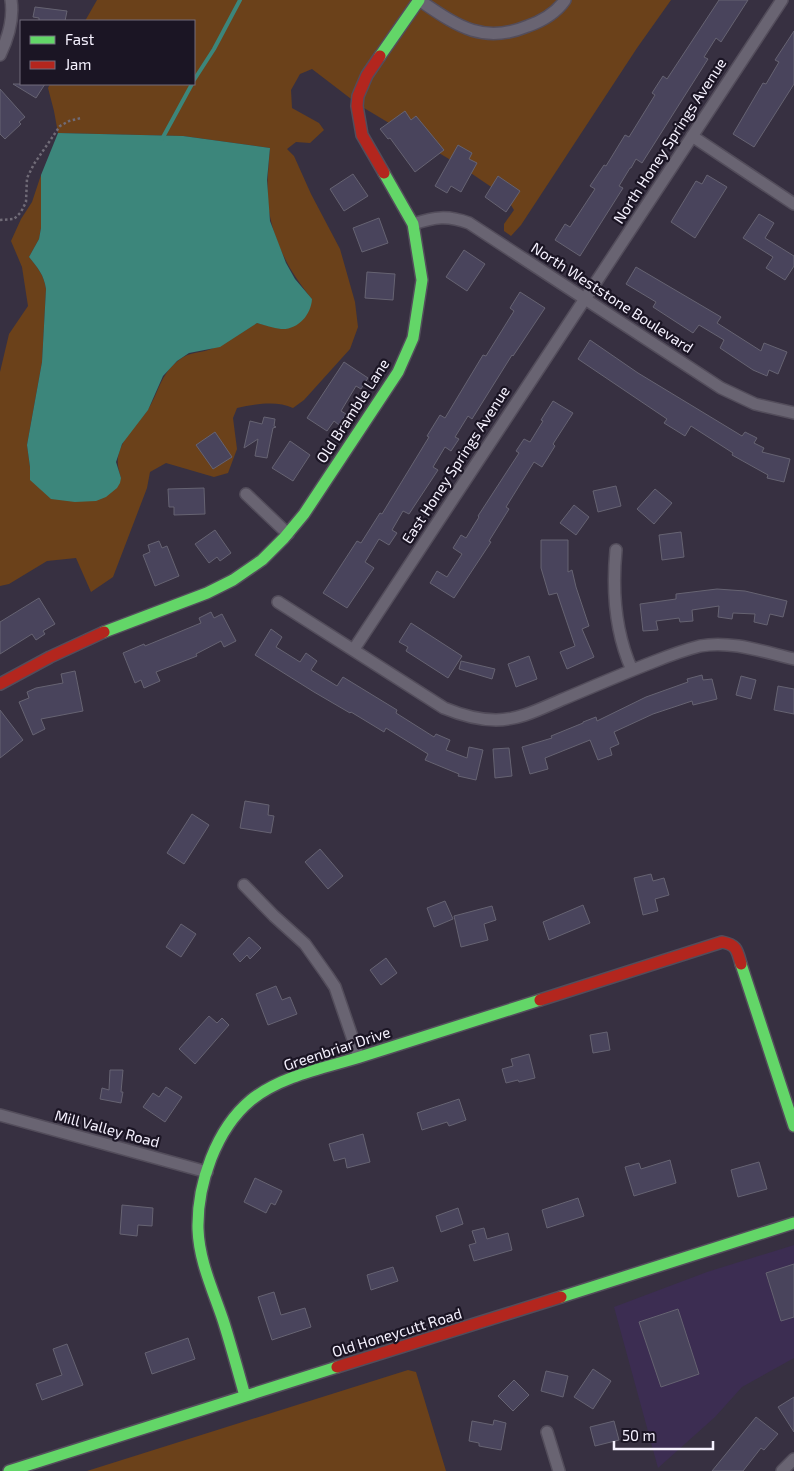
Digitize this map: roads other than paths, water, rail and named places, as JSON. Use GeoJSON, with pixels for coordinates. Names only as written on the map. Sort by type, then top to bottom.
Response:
{"type":"FeatureCollection","features":[{"type":"Feature","properties":{"kind":"street"},"geometry":{"type":"LineString","coordinates":[[0,55],[10,26],[11,0]]}},
{"type":"Feature","properties":{"kind":"street"},"geometry":{"type":"LineString","coordinates":[[419,0],[456,25],[469,31],[493,34],[507,33],[535,24],[561,6],[565,0]]}},
{"type":"Feature","properties":{"kind":"street","name":"Old Bramble Lane"},"geometry":{"type":"LineString","coordinates":[[0,684],[84,640],[199,596],[245,572],[269,553],[288,534],[330,476],[398,372],[413,338],[421,294],[421,268],[414,224],[362,135],[357,106],[358,96],[367,75],[419,0]]}},
{"type":"Feature","properties":{"kind":"street","name":"North Honey Springs Avenue"},"geometry":{"type":"LineString","coordinates":[[584,299],[782,0]]}},
{"type":"Feature","properties":{"kind":"street"},"geometry":{"type":"LineString","coordinates":[[692,136],[794,204]]}},
{"type":"Feature","properties":{"kind":"street","name":"North Weststone Boulevard"},"geometry":{"type":"LineString","coordinates":[[414,224],[448,217],[469,223],[722,388],[755,404],[794,413]]}},
{"type":"Feature","properties":{"kind":"street","name":"East Honey Springs Avenue"},"geometry":{"type":"LineString","coordinates":[[354,649],[584,299]]}},
{"type":"Feature","properties":{"kind":"street"},"geometry":{"type":"LineString","coordinates":[[246,494],[288,534]]}},
{"type":"Feature","properties":{"kind":"street"},"geometry":{"type":"LineString","coordinates":[[616,550],[614,589],[618,628],[626,657],[632,670]]}},
{"type":"Feature","properties":{"kind":"street"},"geometry":{"type":"LineString","coordinates":[[278,602],[444,708],[460,715],[484,720],[511,719],[529,714],[632,670],[702,646],[724,645],[740,647],[794,659]]}},
{"type":"Feature","properties":{"kind":"street"},"geometry":{"type":"LineString","coordinates":[[244,885],[305,944],[327,975],[335,987],[359,1057]]}},
{"type":"Feature","properties":{"kind":"street","name":"Greenbriar Drive"},"geometry":{"type":"LineString","coordinates":[[245,1396],[199,1246],[200,1212],[207,1172],[222,1137],[238,1113],[249,1102],[278,1084],[722,942],[731,944],[736,948],[794,1126]]}},
{"type":"Feature","properties":{"kind":"street","name":"Mill Valley Road"},"geometry":{"type":"LineString","coordinates":[[0,1115],[207,1172]]}},
{"type":"Feature","properties":{"kind":"street","name":"Old Honeycutt Road"},"geometry":{"type":"LineString","coordinates":[[9,1471],[652,1270],[794,1223]]}},
{"type":"Feature","properties":{"kind":"street"},"geometry":{"type":"LineString","coordinates":[[547,1432],[560,1471]]}},
{"type":"Feature","properties":{"kind":"street"},"geometry":{"type":"LineString","coordinates":[[782,1471],[794,1459]]}},
{"type":"Feature","properties":{"kind":"waterway"},"geometry":{"type":"LineString","coordinates":[[195,78],[214,49],[240,0]]}},
{"type":"Feature","properties":{"kind":"waterway"},"geometry":{"type":"LineString","coordinates":[[162,139],[191,85]]}}]}
